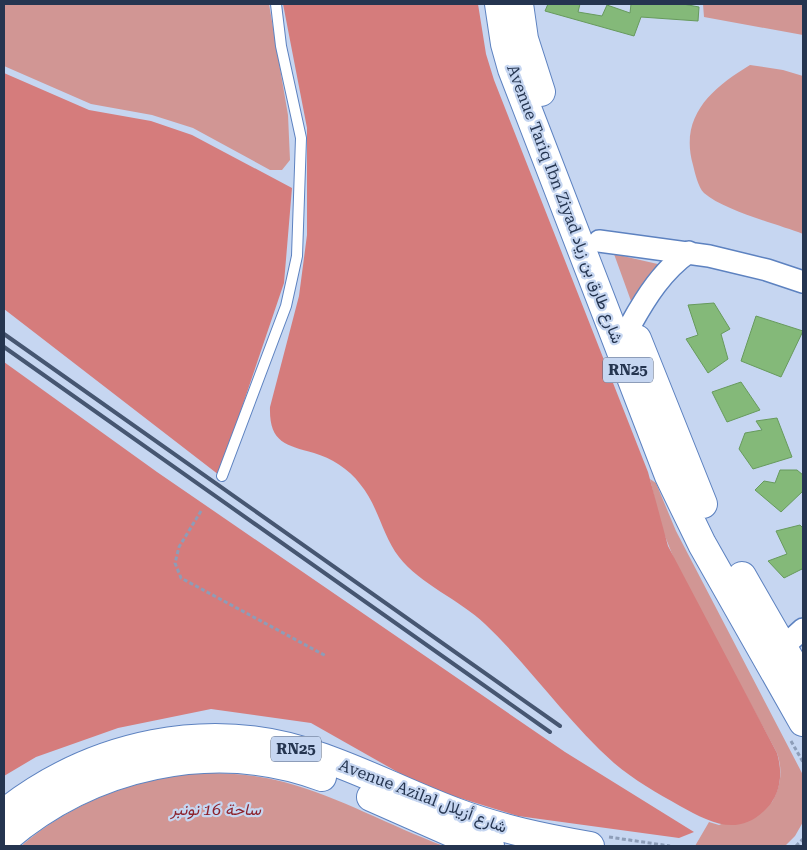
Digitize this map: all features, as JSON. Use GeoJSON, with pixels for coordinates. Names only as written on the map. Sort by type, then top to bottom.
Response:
{"type":"FeatureCollection","features":[{"type":"Feature","properties":{"kind":"main road","name":"Avenue Tariq Ibn Ziyad شارع طارق بن زياد"},"geometry":{"type":"LineString","coordinates":[[499,4],[505,44],[512,69],[669,476],[796,729]]}},
{"type":"Feature","properties":{"kind":"main road","name":"Avenue Tariq Ibn Ziyad شارع طارق بن زياد"},"geometry":{"type":"LineString","coordinates":[[519,4],[530,63],[702,503],[718,535],[803,682]]}},
{"type":"Feature","properties":{"kind":"main road","name":"Avenue Azilal شارع أزيلال"},"geometry":{"type":"LineString","coordinates":[[4,813],[51,781],[106,756],[166,741],[227,738],[288,747],[317,755],[476,820],[523,833],[590,846]]}},
{"type":"Feature","properties":{"kind":"main road","name":"Avenue Azilal شارع أزيلال"},"geometry":{"type":"LineString","coordinates":[[4,840],[40,812],[65,797],[117,774],[172,762],[229,759],[257,761],[313,773],[440,828],[490,846]]}},
{"type":"Feature","properties":{"kind":"street"},"geometry":{"type":"LineString","coordinates":[[599,241],[689,252],[767,270],[803,282]]}},
{"type":"Feature","properties":{"kind":"street"},"geometry":{"type":"LineString","coordinates":[[631,324],[656,285],[676,261],[689,252]]}},
{"type":"Feature","properties":{"kind":"street"},"geometry":{"type":"LineString","coordinates":[[783,647],[803,629]]}},
{"type":"Feature","properties":{"kind":"lane"},"geometry":{"type":"LineString","coordinates":[[222,476],[286,306],[297,256],[301,138],[281,46],[276,4]]}},
{"type":"Feature","properties":{"kind":"path"},"geometry":{"type":"LineString","coordinates":[[201,511],[179,547],[175,563],[181,578],[326,656]]}},
{"type":"Feature","properties":{"kind":"path"},"geometry":{"type":"LineString","coordinates":[[796,729],[803,762]]}},
{"type":"Feature","properties":{"kind":"path"},"geometry":{"type":"LineString","coordinates":[[796,846],[803,839]]}},
{"type":"Feature","properties":{"kind":"green space"},"geometry":{"type":"Polygon","coordinates":[[[4,4],[269,4],[288,115],[290,160],[282,170],[270,170],[193,128],[152,115],[91,104],[4,66],[4,4]]]}},
{"type":"Feature","properties":{"kind":"green space"},"geometry":{"type":"Polygon","coordinates":[[[703,4],[803,4],[803,35],[704,17],[703,4]]]}},
{"type":"Feature","properties":{"kind":"green space"},"geometry":{"type":"Polygon","coordinates":[[[750,65],[783,70],[803,76],[803,234],[752,217],[713,200],[704,193],[697,180],[690,148],[691,132],[695,118],[702,105],[723,83],[750,65]]]}},
{"type":"Feature","properties":{"kind":"green space"},"geometry":{"type":"Polygon","coordinates":[[[614,254],[662,265],[631,301],[614,254]]]}},
{"type":"Feature","properties":{"kind":"green space"},"geometry":{"type":"Polygon","coordinates":[[[650,479],[656,483],[676,531],[803,775],[803,822],[795,836],[785,846],[695,846],[709,822],[719,825],[772,802],[779,784],[780,766],[777,753],[678,569],[661,526],[650,479]]]}},
{"type":"Feature","properties":{"kind":"green space","name":"ساحة 16 نونبر"},"geometry":{"type":"Polygon","coordinates":[[[197,773],[241,774],[263,777],[305,788],[444,846],[21,846],[61,817],[103,796],[149,782],[197,773]]]}},
{"type":"Feature","properties":{"kind":"shaded area"},"geometry":{"type":"Polygon","coordinates":[[[283,4],[478,4],[486,54],[494,80],[648,472],[668,546],[777,753],[780,768],[778,790],[771,803],[755,818],[745,823],[734,825],[713,822],[663,796],[638,781],[614,763],[580,730],[518,658],[485,624],[408,567],[393,548],[366,492],[351,474],[327,458],[287,444],[276,435],[270,419],[270,407],[299,296],[307,235],[307,128],[283,4]]]}},
{"type":"Feature","properties":{"kind":"shaded area"},"geometry":{"type":"Polygon","coordinates":[[[4,73],[89,110],[151,121],[192,135],[292,188],[284,283],[219,475],[4,309],[4,73]]]}},
{"type":"Feature","properties":{"kind":"shaded area"},"geometry":{"type":"Polygon","coordinates":[[[4,362],[157,472],[565,752],[694,832],[679,838],[518,816],[424,787],[311,723],[211,709],[118,728],[36,757],[4,776],[4,362]]]}},
{"type":"Feature","properties":{"kind":"building"},"geometry":{"type":"Polygon","coordinates":[[[548,4],[580,4],[578,12],[602,16],[607,5],[630,13],[631,4],[683,4],[699,7],[698,21],[641,17],[634,36],[545,11],[548,4]]]}},
{"type":"Feature","properties":{"kind":"building"},"geometry":{"type":"Polygon","coordinates":[[[714,303],[730,329],[721,334],[728,359],[708,373],[686,339],[698,335],[688,305],[714,303]]]}},
{"type":"Feature","properties":{"kind":"building"},"geometry":{"type":"Polygon","coordinates":[[[756,316],[803,331],[781,377],[741,361],[756,316]]]}},
{"type":"Feature","properties":{"kind":"building"},"geometry":{"type":"Polygon","coordinates":[[[741,382],[760,410],[727,422],[712,392],[741,382]]]}},
{"type":"Feature","properties":{"kind":"building"},"geometry":{"type":"Polygon","coordinates":[[[777,418],[792,457],[753,469],[739,449],[745,433],[762,430],[756,421],[777,418]]]}},
{"type":"Feature","properties":{"kind":"building"},"geometry":{"type":"Polygon","coordinates":[[[780,470],[797,470],[803,475],[803,491],[781,512],[755,490],[764,481],[775,483],[780,470]]]}},
{"type":"Feature","properties":{"kind":"building"},"geometry":{"type":"Polygon","coordinates":[[[800,525],[803,528],[803,572],[802,569],[784,578],[768,561],[787,554],[776,531],[800,525]]]}},
{"type":"Feature","properties":{"kind":"railway"},"geometry":{"type":"LineString","coordinates":[[4,334],[560,726]]}},
{"type":"Feature","properties":{"kind":"railway"},"geometry":{"type":"LineString","coordinates":[[4,347],[550,732]]}}]}
